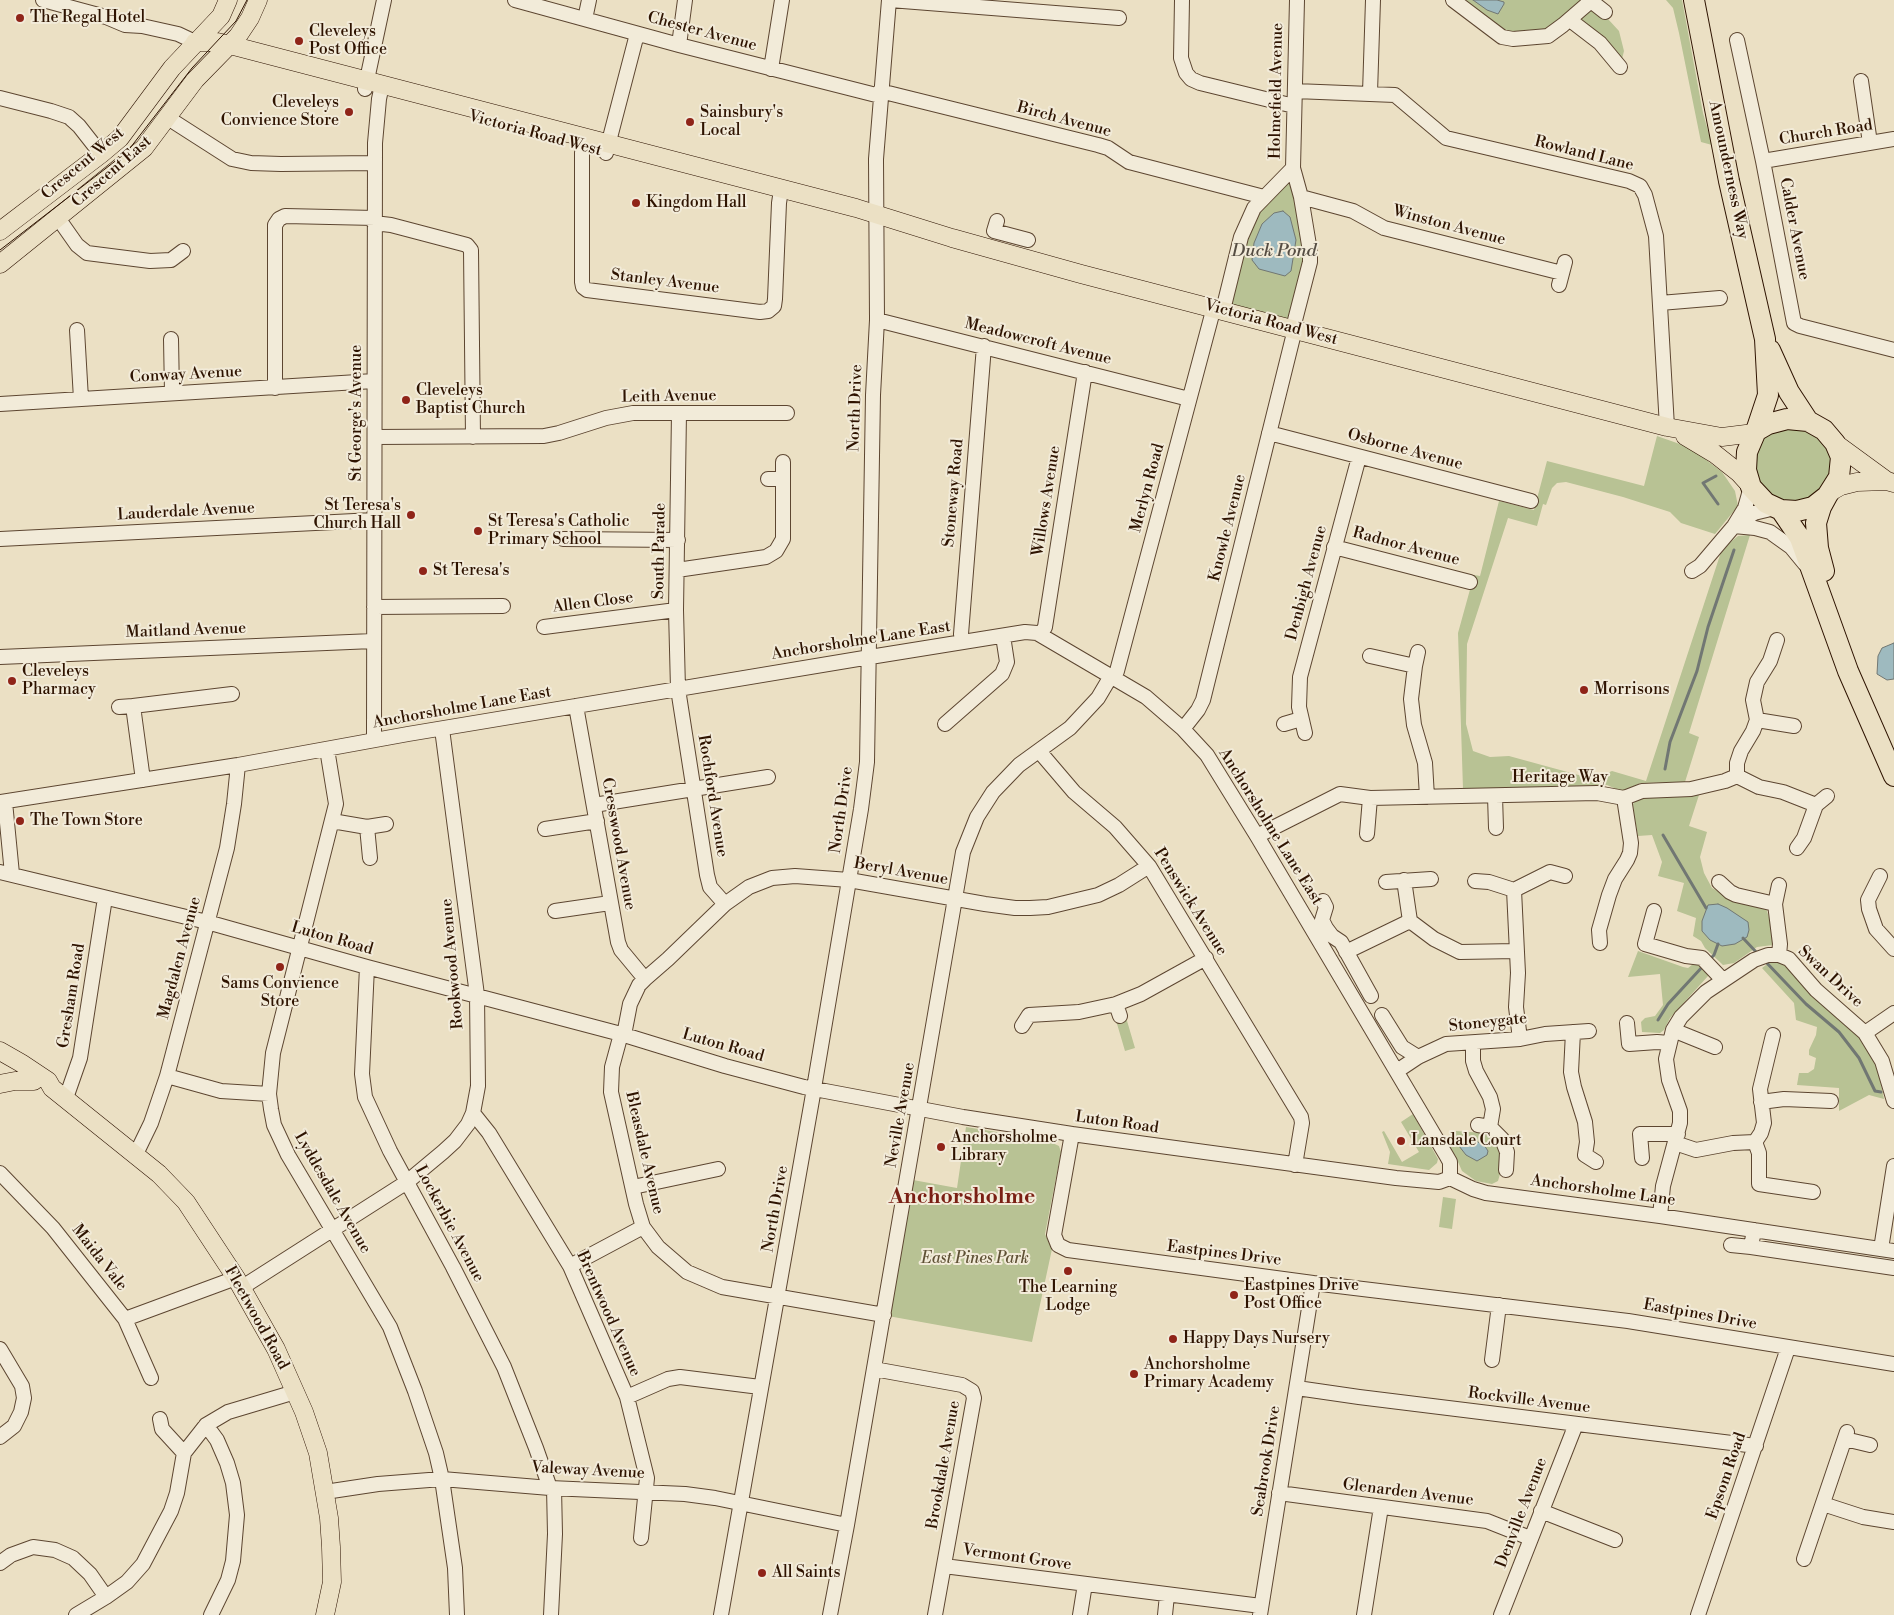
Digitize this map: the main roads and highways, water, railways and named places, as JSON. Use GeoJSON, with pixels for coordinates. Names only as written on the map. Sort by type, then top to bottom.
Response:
{"type":"FeatureCollection","features":[{"type":"Feature","properties":{"kind":"highway","name":"Amounderness Way"},"geometry":{"type":"LineString","coordinates":[[1694,0],[1729,181],[1766,339],[1789,392],[1808,421]]}},
{"type":"Feature","properties":{"kind":"highway","name":"Amounderness Way"},"geometry":{"type":"LineString","coordinates":[[1755,432],[1768,395],[1766,339]]}},
{"type":"Feature","properties":{"kind":"highway"},"geometry":{"type":"LineString","coordinates":[[1829,494],[1804,510],[1778,509],[1766,503],[1750,485],[1746,462],[1750,442],[1755,432],[1777,421],[1798,419],[1808,421],[1824,430],[1839,450],[1841,464],[1839,477],[1829,494],[1821,506],[1816,523],[1818,548],[1848,671]]}},
{"type":"Feature","properties":{"kind":"highway"},"geometry":{"type":"LineString","coordinates":[[1778,509],[1800,538],[1848,671],[1894,776]]}},
{"type":"Feature","properties":{"kind":"main road","name":"Crescent West"},"geometry":{"type":"LineString","coordinates":[[0,231],[120,138],[172,68],[220,16],[228,0]]}},
{"type":"Feature","properties":{"kind":"main road","name":"Crescent East"},"geometry":{"type":"LineString","coordinates":[[0,264],[144,148],[195,80],[225,50],[244,27],[258,0]]}},
{"type":"Feature","properties":{"kind":"main road","name":"Victoria Road West"},"geometry":{"type":"LineString","coordinates":[[195,42],[216,42],[225,50],[780,194],[855,217],[877,216],[1024,258],[1666,427],[1722,437],[1755,432]]}},
{"type":"Feature","properties":{"kind":"main road","name":"Victoria Road West"},"geometry":{"type":"LineString","coordinates":[[1666,427],[1708,450],[1739,473],[1750,485]]}},
{"type":"Feature","properties":{"kind":"main road"},"geometry":{"type":"LineString","coordinates":[[1835,443],[1890,482]]}},
{"type":"Feature","properties":{"kind":"main road"},"geometry":{"type":"LineString","coordinates":[[1829,494],[1841,486],[1857,482],[1890,482]]}},
{"type":"Feature","properties":{"kind":"main road","name":"Fleetwood Road"},"geometry":{"type":"LineString","coordinates":[[0,1051],[48,1081],[59,1093],[159,1174],[186,1202],[239,1283],[276,1349],[295,1392],[318,1453],[329,1518],[332,1582],[325,1615]]}},
{"type":"Feature","properties":{"kind":"main road","name":"Fleetwood Road"},"geometry":{"type":"LineString","coordinates":[[0,1062],[45,1088],[59,1093]]}},
{"type":"Feature","properties":{"kind":"main road"},"geometry":{"type":"LineString","coordinates":[[0,1084],[15,1081],[34,1081]]}},
{"type":"Feature","properties":{"kind":"water"},"geometry":{"type":"Polygon","coordinates":[[[1473,0],[1497,0],[1504,2],[1504,4],[1498,14],[1487,10],[1473,0]]]}},
{"type":"Feature","properties":{"kind":"water","name":"Duck Pond"},"geometry":{"type":"Polygon","coordinates":[[[1283,211],[1290,217],[1296,240],[1291,271],[1285,276],[1259,269],[1252,260],[1254,243],[1262,224],[1274,213],[1283,211]]]}},
{"type":"Feature","properties":{"kind":"water"},"geometry":{"type":"Polygon","coordinates":[[[1894,643],[1894,679],[1887,680],[1877,674],[1878,656],[1882,648],[1894,643]]]}},
{"type":"Feature","properties":{"kind":"water"},"geometry":{"type":"Polygon","coordinates":[[[1718,904],[1748,922],[1749,930],[1747,937],[1735,944],[1722,946],[1710,940],[1702,931],[1702,921],[1708,905],[1718,904]]]}},
{"type":"Feature","properties":{"kind":"water"},"geometry":{"type":"Polygon","coordinates":[[[1463,1140],[1478,1142],[1484,1145],[1488,1151],[1487,1155],[1477,1161],[1466,1155],[1459,1146],[1459,1142],[1463,1140]]]}},
{"type":"Feature","properties":{"kind":"waterway"},"geometry":{"type":"LineString","coordinates":[[1716,476],[1703,483],[1718,504]]}},
{"type":"Feature","properties":{"kind":"waterway"},"geometry":{"type":"LineString","coordinates":[[1665,769],[1670,742],[1697,671],[1708,627],[1734,550]]}},
{"type":"Feature","properties":{"kind":"waterway"},"geometry":{"type":"LineString","coordinates":[[1663,835],[1706,908]]}},
{"type":"Feature","properties":{"kind":"waterway"},"geometry":{"type":"LineString","coordinates":[[1743,938],[1758,954]]}},
{"type":"Feature","properties":{"kind":"waterway"},"geometry":{"type":"LineString","coordinates":[[1709,960],[1714,955],[1718,944]]}},
{"type":"Feature","properties":{"kind":"waterway"},"geometry":{"type":"LineString","coordinates":[[1764,960],[1806,1004],[1839,1032],[1859,1058],[1875,1091],[1881,1092]]}},
{"type":"Feature","properties":{"kind":"waterway"},"geometry":{"type":"LineString","coordinates":[[1658,1020],[1668,1004],[1704,965]]}},
{"type":"Feature","properties":{"kind":"tram line"},"geometry":{"type":"LineString","coordinates":[[0,250],[127,152],[192,68],[236,21],[247,0]]}},
{"type":"Feature","properties":{"kind":"place","name":"The Regal Hotel"},"geometry":{"type":"Point","coordinates":[20,18]}},
{"type":"Feature","properties":{"kind":"place","name":"Cleveleys Post Office"},"geometry":{"type":"Point","coordinates":[299,41]}},
{"type":"Feature","properties":{"kind":"place","name":"Cleveleys Convience Store"},"geometry":{"type":"Point","coordinates":[349,112]}},
{"type":"Feature","properties":{"kind":"place","name":"Sainsbury's Local"},"geometry":{"type":"Point","coordinates":[690,122]}},
{"type":"Feature","properties":{"kind":"place","name":"Kingdom Hall"},"geometry":{"type":"Point","coordinates":[636,203]}},
{"type":"Feature","properties":{"kind":"place","name":"Cleveleys Baptist Church"},"geometry":{"type":"Point","coordinates":[406,400]}},
{"type":"Feature","properties":{"kind":"place","name":"St Teresa's Church Hall"},"geometry":{"type":"Point","coordinates":[411,515]}},
{"type":"Feature","properties":{"kind":"place","name":"St Teresa's Catholic Primary School"},"geometry":{"type":"Point","coordinates":[478,531]}},
{"type":"Feature","properties":{"kind":"place","name":"St Teresa's"},"geometry":{"type":"Point","coordinates":[423,571]}},
{"type":"Feature","properties":{"kind":"place","name":"Cleveleys Pharmacy"},"geometry":{"type":"Point","coordinates":[12,681]}},
{"type":"Feature","properties":{"kind":"place","name":"Morrisons"},"geometry":{"type":"Point","coordinates":[1584,690]}},
{"type":"Feature","properties":{"kind":"place","name":"The Town Store"},"geometry":{"type":"Point","coordinates":[20,821]}},
{"type":"Feature","properties":{"kind":"place","name":"Sams Convience Store"},"geometry":{"type":"Point","coordinates":[280,967]}},
{"type":"Feature","properties":{"kind":"place","name":"Lansdale Court"},"geometry":{"type":"Point","coordinates":[1401,1141]}},
{"type":"Feature","properties":{"kind":"place","name":"Anchorsholme Library"},"geometry":{"type":"Point","coordinates":[941,1147]}},
{"type":"Feature","properties":{"kind":"place","name":"The Learning Lodge"},"geometry":{"type":"Point","coordinates":[1068,1271]}},
{"type":"Feature","properties":{"kind":"place","name":"Eastpines Drive Post Office"},"geometry":{"type":"Point","coordinates":[1234,1295]}},
{"type":"Feature","properties":{"kind":"place","name":"Happy Days Nursery"},"geometry":{"type":"Point","coordinates":[1173,1339]}},
{"type":"Feature","properties":{"kind":"place","name":"Anchorsholme Primary Academy"},"geometry":{"type":"Point","coordinates":[1134,1374]}},
{"type":"Feature","properties":{"kind":"place","name":"All Saints"},"geometry":{"type":"Point","coordinates":[762,1573]}},
{"type":"Feature","properties":{"kind":"district","name":"Anchorsholme"},"geometry":{"type":"Point","coordinates":[962,1198]}},
{"type":"Feature","properties":{"kind":"park label","name":"East Pines Park"},"geometry":{"type":"Point","coordinates":[975,1259]}}]}
